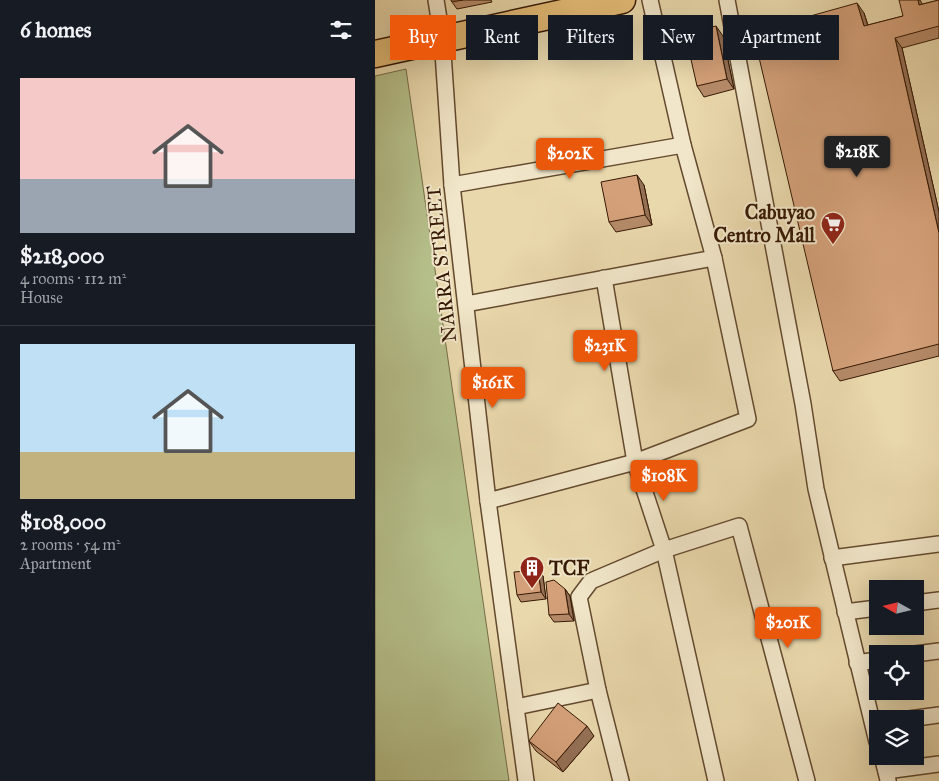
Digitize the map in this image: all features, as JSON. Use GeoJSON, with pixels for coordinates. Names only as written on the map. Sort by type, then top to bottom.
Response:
{"type":"FeatureCollection","features":[{"type":"Feature","properties":{"kind":"highway"},"geometry":{"type":"LineString","coordinates":[[456,35],[622,0]]}},
{"type":"Feature","properties":{"kind":"highway"},"geometry":{"type":"LineString","coordinates":[[375,54],[390,50]]}},
{"type":"Feature","properties":{"kind":"street","name":"NARRA STREET"},"geometry":{"type":"LineString","coordinates":[[436,0],[438,15]]}},
{"type":"Feature","properties":{"kind":"street"},"geometry":{"type":"LineString","coordinates":[[488,501],[635,462],[748,418],[714,258],[683,145],[650,0]]}},
{"type":"Feature","properties":{"kind":"street"},"geometry":{"type":"LineString","coordinates":[[727,0],[801,394],[816,489],[857,662],[871,710]]}},
{"type":"Feature","properties":{"kind":"street","name":"NARRA STREET"},"geometry":{"type":"LineString","coordinates":[[443,60],[452,185],[465,304],[488,501],[526,781]]}},
{"type":"Feature","properties":{"kind":"street"},"geometry":{"type":"LineString","coordinates":[[452,185],[683,145]]}},
{"type":"Feature","properties":{"kind":"street"},"geometry":{"type":"LineString","coordinates":[[465,304],[714,258]]}},
{"type":"Feature","properties":{"kind":"street"},"geometry":{"type":"LineString","coordinates":[[603,278],[635,462],[664,550],[716,781]]}},
{"type":"Feature","properties":{"kind":"street"},"geometry":{"type":"LineString","coordinates":[[621,781],[598,690],[579,597],[591,582],[664,550],[739,526],[807,781]]}},
{"type":"Feature","properties":{"kind":"street"},"geometry":{"type":"LineString","coordinates":[[833,558],[939,544]]}},
{"type":"Feature","properties":{"kind":"street"},"geometry":{"type":"LineString","coordinates":[[924,602],[939,600]]}},
{"type":"Feature","properties":{"kind":"street"},"geometry":{"type":"LineString","coordinates":[[845,612],[869,609]]}},
{"type":"Feature","properties":{"kind":"street"},"geometry":{"type":"LineString","coordinates":[[924,653],[939,651]]}},
{"type":"Feature","properties":{"kind":"street"},"geometry":{"type":"LineString","coordinates":[[857,662],[869,661]]}},
{"type":"Feature","properties":{"kind":"street"},"geometry":{"type":"LineString","coordinates":[[516,706],[598,690]]}},
{"type":"Feature","properties":{"kind":"street"},"geometry":{"type":"LineString","coordinates":[[924,717],[939,715]]}},
{"type":"Feature","properties":{"kind":"street"},"geometry":{"type":"LineString","coordinates":[[887,776],[939,764]]}},
{"type":"Feature","properties":{"kind":"green space"},"geometry":{"type":"Polygon","coordinates":[[[406,69],[509,781],[375,781],[375,76],[406,69]]]}},
{"type":"Feature","properties":{"kind":"building"},"geometry":{"type":"Polygon","coordinates":[[[899,0],[918,0],[919,5],[939,0],[939,26],[895,38],[939,233],[939,344],[833,371],[760,60],[839,60],[839,15],[814,15],[857,3],[864,26],[903,16],[899,0]]]}},
{"type":"Feature","properties":{"kind":"building"},"geometry":{"type":"Polygon","coordinates":[[[716,26],[727,79],[697,86],[691,60],[713,60],[713,27],[716,26]]]}},
{"type":"Feature","properties":{"kind":"building"},"geometry":{"type":"Polygon","coordinates":[[[637,175],[645,215],[609,222],[601,182],[637,175]]]}},
{"type":"Feature","properties":{"kind":"building"},"geometry":{"type":"Polygon","coordinates":[[[538,570],[541,592],[517,595],[514,572],[538,570]]]}},
{"type":"Feature","properties":{"kind":"building"},"geometry":{"type":"Polygon","coordinates":[[[554,580],[565,589],[569,614],[549,615],[546,582],[554,580]]]}},
{"type":"Feature","properties":{"kind":"building"},"geometry":{"type":"Polygon","coordinates":[[[558,703],[587,726],[556,762],[529,741],[558,703]]]}},
{"type":"Feature","properties":{"kind":"place","name":"Cabuyao Centro Mall"},"geometry":{"type":"Point","coordinates":[833,245]}},
{"type":"Feature","properties":{"kind":"place","name":"TCF"},"geometry":{"type":"Point","coordinates":[532,589]}}]}
